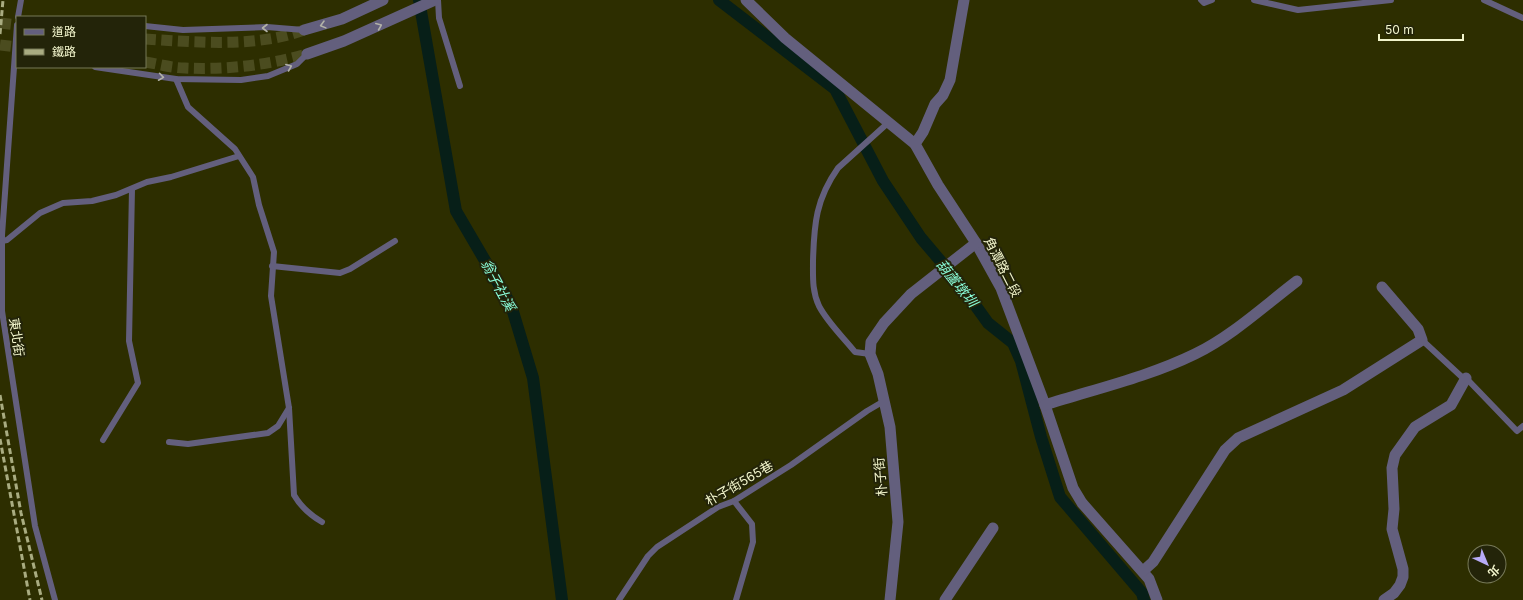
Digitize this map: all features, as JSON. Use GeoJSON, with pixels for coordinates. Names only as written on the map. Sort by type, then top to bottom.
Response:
{"type":"FeatureCollection","features":[{"type":"Feature","properties":{"kind":"street"},"geometry":{"type":"LineString","coordinates":[[304,30],[342,19],[383,0]]}},
{"type":"Feature","properties":{"kind":"street","name":"角潭路二段"},"geometry":{"type":"LineString","coordinates":[[746,0],[785,38],[915,144],[938,185],[976,243],[1001,288],[1045,405],[1069,478],[1077,496],[1143,571],[1149,579],[1157,600]]}},
{"type":"Feature","properties":{"kind":"street"},"geometry":{"type":"LineString","coordinates":[[915,144],[923,132],[935,104],[943,95],[950,80],[964,0]]}},
{"type":"Feature","properties":{"kind":"street"},"geometry":{"type":"LineString","coordinates":[[307,54],[344,41],[434,2]]}},
{"type":"Feature","properties":{"kind":"street"},"geometry":{"type":"LineString","coordinates":[[870,354],[871,342],[884,323],[911,294],[976,243]]}},
{"type":"Feature","properties":{"kind":"street"},"geometry":{"type":"LineString","coordinates":[[1045,405],[1159,369],[1196,354],[1230,333],[1297,281]]}},
{"type":"Feature","properties":{"kind":"street"},"geometry":{"type":"LineString","coordinates":[[1143,571],[1153,562],[1225,450],[1238,438],[1342,390],[1422,340],[1418,329],[1382,287]]}},
{"type":"Feature","properties":{"kind":"street","name":"朴子街"},"geometry":{"type":"LineString","coordinates":[[870,354],[878,374],[890,427],[898,522],[890,600]]}},
{"type":"Feature","properties":{"kind":"street"},"geometry":{"type":"LineString","coordinates":[[1384,600],[1394,593],[1400,585],[1403,569],[1392,529],[1394,509],[1392,468],[1395,455],[1414,428],[1452,405],[1466,378]]}},
{"type":"Feature","properties":{"kind":"street"},"geometry":{"type":"LineString","coordinates":[[945,600],[993,528]]}},
{"type":"Feature","properties":{"kind":"lane"},"geometry":{"type":"LineString","coordinates":[[18,16],[21,0]]}},
{"type":"Feature","properties":{"kind":"lane"},"geometry":{"type":"LineString","coordinates":[[1201,0],[1204,3],[1212,0]]}},
{"type":"Feature","properties":{"kind":"lane"},"geometry":{"type":"LineString","coordinates":[[1254,0],[1298,10],[1391,0]]}},
{"type":"Feature","properties":{"kind":"lane"},"geometry":{"type":"LineString","coordinates":[[1484,0],[1523,18]]}},
{"type":"Feature","properties":{"kind":"lane"},"geometry":{"type":"LineString","coordinates":[[434,2],[460,86]]}},
{"type":"Feature","properties":{"kind":"lane"},"geometry":{"type":"LineString","coordinates":[[146,26],[184,30],[267,27],[304,30]]}},
{"type":"Feature","properties":{"kind":"lane","name":"東北街"},"geometry":{"type":"LineString","coordinates":[[16,43],[2,241],[2,311],[35,526],[55,600]]}},
{"type":"Feature","properties":{"kind":"lane"},"geometry":{"type":"LineString","coordinates":[[102,68],[176,79],[241,80],[268,76],[297,64],[307,54]]}},
{"type":"Feature","properties":{"kind":"lane"},"geometry":{"type":"LineString","coordinates":[[176,79],[188,107],[235,149],[253,177],[259,205],[274,252],[271,296],[289,408],[294,495],[300,504],[312,516],[322,522]]}},
{"type":"Feature","properties":{"kind":"lane"},"geometry":{"type":"LineString","coordinates":[[870,354],[855,352],[829,321],[819,305],[813,284],[814,228],[818,205],[832,177],[854,153],[889,122]]}},
{"type":"Feature","properties":{"kind":"lane"},"geometry":{"type":"LineString","coordinates":[[2,241],[7,240],[40,213],[63,203],[92,201],[132,189],[147,182],[170,177],[239,156]]}},
{"type":"Feature","properties":{"kind":"lane"},"geometry":{"type":"LineString","coordinates":[[103,440],[138,383],[129,341],[132,189]]}},
{"type":"Feature","properties":{"kind":"lane"},"geometry":{"type":"LineString","coordinates":[[272,266],[340,273],[350,269],[395,241]]}},
{"type":"Feature","properties":{"kind":"lane"},"geometry":{"type":"LineString","coordinates":[[1422,340],[1464,379],[1466,378],[1517,431],[1523,426]]}},
{"type":"Feature","properties":{"kind":"lane","name":"朴子街565巷"},"geometry":{"type":"LineString","coordinates":[[619,600],[648,556],[657,547],[718,507],[734,501],[792,465],[867,411],[884,401]]}},
{"type":"Feature","properties":{"kind":"lane"},"geometry":{"type":"LineString","coordinates":[[168,442],[188,444],[268,433],[278,426],[289,408]]}},
{"type":"Feature","properties":{"kind":"lane"},"geometry":{"type":"LineString","coordinates":[[734,501],[752,524],[753,542],[736,600]]}},
{"type":"Feature","properties":{"kind":"waterway","name":"翁子社溪"},"geometry":{"type":"LineString","coordinates":[[419,0],[456,211],[511,305],[533,378],[562,600]]}},
{"type":"Feature","properties":{"kind":"waterway","name":"葫蘆墩圳"},"geometry":{"type":"LineString","coordinates":[[719,0],[835,89],[883,181],[921,238],[960,284],[988,323],[1013,343],[1021,361],[1041,437],[1060,497],[1142,593],[1144,600]]}},
{"type":"Feature","properties":{"kind":"tunnel"},"geometry":{"type":"LineString","coordinates":[[0,23],[16,25]]}},
{"type":"Feature","properties":{"kind":"tunnel"},"geometry":{"type":"LineString","coordinates":[[146,39],[205,42],[246,42],[285,36],[304,30]]}},
{"type":"Feature","properties":{"kind":"tunnel"},"geometry":{"type":"LineString","coordinates":[[0,45],[16,47]]}},
{"type":"Feature","properties":{"kind":"tunnel"},"geometry":{"type":"LineString","coordinates":[[146,62],[180,68],[216,68],[262,64],[307,54]]}},
{"type":"Feature","properties":{"kind":"railway"},"geometry":{"type":"LineString","coordinates":[[0,34],[3,0]]}},
{"type":"Feature","properties":{"kind":"railway"},"geometry":{"type":"LineString","coordinates":[[0,395],[21,513],[42,600]]}},
{"type":"Feature","properties":{"kind":"railway"},"geometry":{"type":"LineString","coordinates":[[0,439],[30,600]]}}]}
